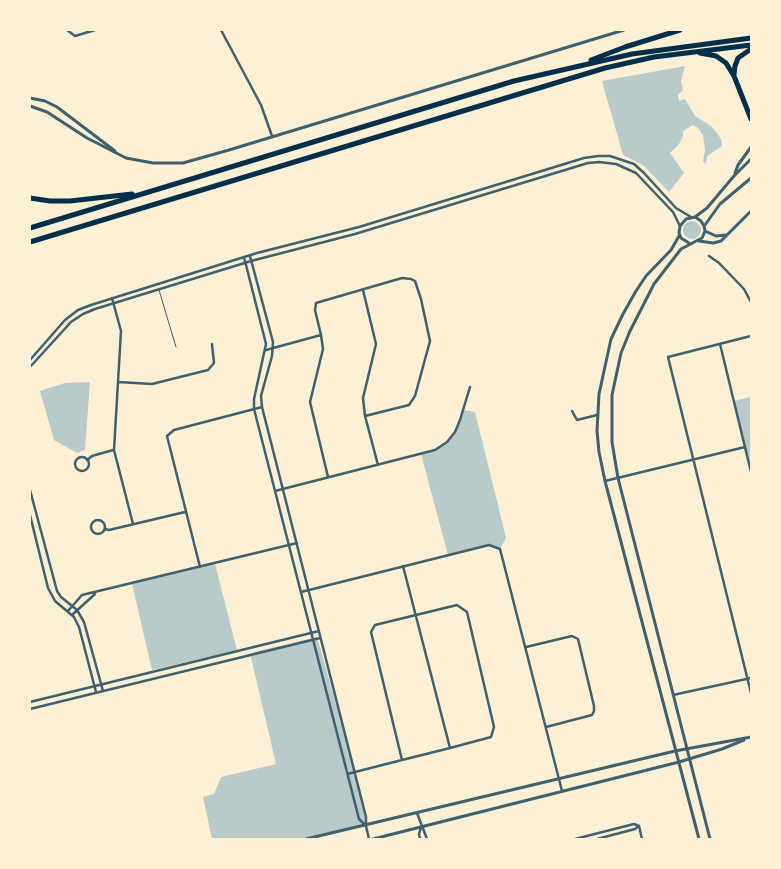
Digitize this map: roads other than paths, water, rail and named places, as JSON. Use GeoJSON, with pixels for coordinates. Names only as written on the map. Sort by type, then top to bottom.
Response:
{"type":"FeatureCollection","features":[{"type":"Feature","properties":{"kind":"highway"},"geometry":{"type":"LineString","coordinates":[[572,67],[625,47],[680,30]]}},
{"type":"Feature","properties":{"kind":"highway"},"geometry":{"type":"LineString","coordinates":[[30,228],[493,87],[572,67],[650,51],[751,38]]}},
{"type":"Feature","properties":{"kind":"highway"},"geometry":{"type":"LineString","coordinates":[[30,242],[599,69],[638,60],[751,45]]}},
{"type":"Feature","properties":{"kind":"highway"},"geometry":{"type":"LineString","coordinates":[[734,76],[738,58],[751,49]]}},
{"type":"Feature","properties":{"kind":"highway"},"geometry":{"type":"LineString","coordinates":[[694,52],[719,58],[726,63],[734,76],[751,119]]}},
{"type":"Feature","properties":{"kind":"highway"},"geometry":{"type":"LineString","coordinates":[[30,198],[70,201],[145,193]]}},
{"type":"Feature","properties":{"kind":"street"},"geometry":{"type":"LineString","coordinates":[[67,30],[75,36],[95,30]]}},
{"type":"Feature","properties":{"kind":"street"},"geometry":{"type":"LineString","coordinates":[[222,30],[261,105],[272,136]]}},
{"type":"Feature","properties":{"kind":"street"},"geometry":{"type":"LineString","coordinates":[[30,106],[47,112],[87,138],[122,156],[153,164],[183,163],[624,30]]}},
{"type":"Feature","properties":{"kind":"street"},"geometry":{"type":"LineString","coordinates":[[30,98],[45,101],[57,107],[122,156]]}},
{"type":"Feature","properties":{"kind":"street"},"geometry":{"type":"LineString","coordinates":[[734,176],[738,164],[751,147]]}},
{"type":"Feature","properties":{"kind":"street"},"geometry":{"type":"LineString","coordinates":[[30,360],[59,326],[72,315],[86,307],[112,298],[576,160],[598,156],[615,157],[634,164],[676,208],[701,220],[705,231],[702,238],[679,251],[654,284],[621,353],[611,409],[612,442],[618,478],[710,839]]}},
{"type":"Feature","properties":{"kind":"street"},"geometry":{"type":"LineString","coordinates":[[680,226],[684,220],[693,217],[707,208],[751,159]]}},
{"type":"Feature","properties":{"kind":"street"},"geometry":{"type":"LineString","coordinates":[[30,367],[60,333],[76,319],[87,312],[114,303],[251,261],[355,234],[595,162],[616,164],[636,173],[673,212],[680,226],[680,235],[671,250],[646,276],[623,314],[612,339],[605,361],[599,394],[599,452],[699,839]]}},
{"type":"Feature","properties":{"kind":"street"},"geometry":{"type":"LineString","coordinates":[[704,226],[720,204],[751,178]]}},
{"type":"Feature","properties":{"kind":"street"},"geometry":{"type":"LineString","coordinates":[[698,241],[716,243],[721,241],[751,211]]}},
{"type":"Feature","properties":{"kind":"street"},"geometry":{"type":"LineString","coordinates":[[705,231],[713,236],[727,235]]}},
{"type":"Feature","properties":{"kind":"street"},"geometry":{"type":"LineString","coordinates":[[680,235],[689,244]]}},
{"type":"Feature","properties":{"kind":"street"},"geometry":{"type":"LineString","coordinates":[[250,256],[273,342],[262,396],[262,407],[355,772],[366,817],[369,839]]}},
{"type":"Feature","properties":{"kind":"street"},"geometry":{"type":"LineString","coordinates":[[709,256],[719,263],[744,289],[751,302]]}},
{"type":"Feature","properties":{"kind":"street"},"geometry":{"type":"LineString","coordinates":[[244,258],[266,344],[254,399],[254,409],[359,819],[366,826]]}},
{"type":"Feature","properties":{"kind":"street"},"geometry":{"type":"LineString","coordinates":[[328,478],[310,402],[323,350],[322,335],[315,310],[316,303],[402,278],[411,279],[415,281],[428,325],[430,340],[412,402],[402,408],[365,416]]}},
{"type":"Feature","properties":{"kind":"street"},"geometry":{"type":"LineString","coordinates":[[363,290],[376,344],[363,398],[365,416],[378,465]]}},
{"type":"Feature","properties":{"kind":"street"},"geometry":{"type":"LineString","coordinates":[[112,298],[121,331],[114,450],[133,524]]}},
{"type":"Feature","properties":{"kind":"street"},"geometry":{"type":"LineString","coordinates":[[266,350],[322,335]]}},
{"type":"Feature","properties":{"kind":"street"},"geometry":{"type":"LineString","coordinates":[[751,336],[668,357],[751,693]]}},
{"type":"Feature","properties":{"kind":"street"},"geometry":{"type":"LineString","coordinates":[[118,382],[152,384],[208,370],[214,364],[212,344]]}},
{"type":"Feature","properties":{"kind":"street"},"geometry":{"type":"LineString","coordinates":[[720,344],[751,472]]}},
{"type":"Feature","properties":{"kind":"street"},"geometry":{"type":"LineString","coordinates":[[275,491],[435,450],[447,442],[455,432],[470,387]]}},
{"type":"Feature","properties":{"kind":"street"},"geometry":{"type":"LineString","coordinates":[[200,567],[167,436],[174,430],[262,407]]}},
{"type":"Feature","properties":{"kind":"street"},"geometry":{"type":"LineString","coordinates":[[572,411],[577,420],[598,415]]}},
{"type":"Feature","properties":{"kind":"street"},"geometry":{"type":"LineString","coordinates":[[605,481],[745,447]]}},
{"type":"Feature","properties":{"kind":"street"},"geometry":{"type":"LineString","coordinates":[[87,460],[92,456],[114,450]]}},
{"type":"Feature","properties":{"kind":"street"},"geometry":{"type":"LineString","coordinates":[[82,457],[87,460],[88,464],[85,470],[76,468],[75,462],[78,458],[82,457]]}},
{"type":"Feature","properties":{"kind":"street"},"geometry":{"type":"LineString","coordinates":[[30,490],[57,591],[61,597],[77,610],[86,627],[103,691]]}},
{"type":"Feature","properties":{"kind":"street"},"geometry":{"type":"LineString","coordinates":[[105,529],[109,530],[186,512]]}},
{"type":"Feature","properties":{"kind":"street"},"geometry":{"type":"LineString","coordinates":[[30,515],[51,595],[55,601],[72,615],[79,627],[96,692]]}},
{"type":"Feature","properties":{"kind":"street"},"geometry":{"type":"LineString","coordinates":[[99,520],[103,522],[105,529],[102,533],[96,534],[92,532],[91,525],[94,521],[99,520]]}},
{"type":"Feature","properties":{"kind":"street"},"geometry":{"type":"LineString","coordinates":[[37,541],[42,539]]}},
{"type":"Feature","properties":{"kind":"street"},"geometry":{"type":"LineString","coordinates":[[68,611],[82,596],[297,544]]}},
{"type":"Feature","properties":{"kind":"street"},"geometry":{"type":"LineString","coordinates":[[301,592],[489,545],[500,549],[563,793]]}},
{"type":"Feature","properties":{"kind":"street"},"geometry":{"type":"LineString","coordinates":[[403,566],[450,748]]}},
{"type":"Feature","properties":{"kind":"street"},"geometry":{"type":"LineString","coordinates":[[72,615],[96,593]]}},
{"type":"Feature","properties":{"kind":"street"},"geometry":{"type":"LineString","coordinates":[[348,774],[491,737],[494,727],[467,612],[457,605],[374,624],[371,632],[402,760]]}},
{"type":"Feature","properties":{"kind":"street"},"geometry":{"type":"LineString","coordinates":[[30,702],[319,631]]}},
{"type":"Feature","properties":{"kind":"street"},"geometry":{"type":"LineString","coordinates":[[526,647],[572,636],[578,639],[594,711],[592,715],[546,727]]}},
{"type":"Feature","properties":{"kind":"street"},"geometry":{"type":"LineString","coordinates":[[30,709],[320,638]]}},
{"type":"Feature","properties":{"kind":"street"},"geometry":{"type":"LineString","coordinates":[[212,657],[213,664]]}},
{"type":"Feature","properties":{"kind":"street"},"geometry":{"type":"LineString","coordinates":[[144,673],[146,680]]}},
{"type":"Feature","properties":{"kind":"street"},"geometry":{"type":"LineString","coordinates":[[673,695],[749,679]]}},
{"type":"Feature","properties":{"kind":"street"},"geometry":{"type":"LineString","coordinates":[[306,839],[688,748],[751,737],[722,749],[679,762],[563,793],[373,839]]}},
{"type":"Feature","properties":{"kind":"street"},"geometry":{"type":"LineString","coordinates":[[417,813],[426,839]]}},
{"type":"Feature","properties":{"kind":"street"},"geometry":{"type":"LineString","coordinates":[[578,839],[634,824],[639,826]]}},
{"type":"Feature","properties":{"kind":"street"},"geometry":{"type":"LineString","coordinates":[[597,839],[635,829],[639,826]]}},
{"type":"Feature","properties":{"kind":"street"},"geometry":{"type":"LineString","coordinates":[[639,826],[642,839]]}},
{"type":"Feature","properties":{"kind":"street"},"geometry":{"type":"LineString","coordinates":[[420,839],[421,827]]}},
{"type":"Feature","properties":{"kind":"lane"},"geometry":{"type":"LineString","coordinates":[[158,289],[176,347]]}}]}
